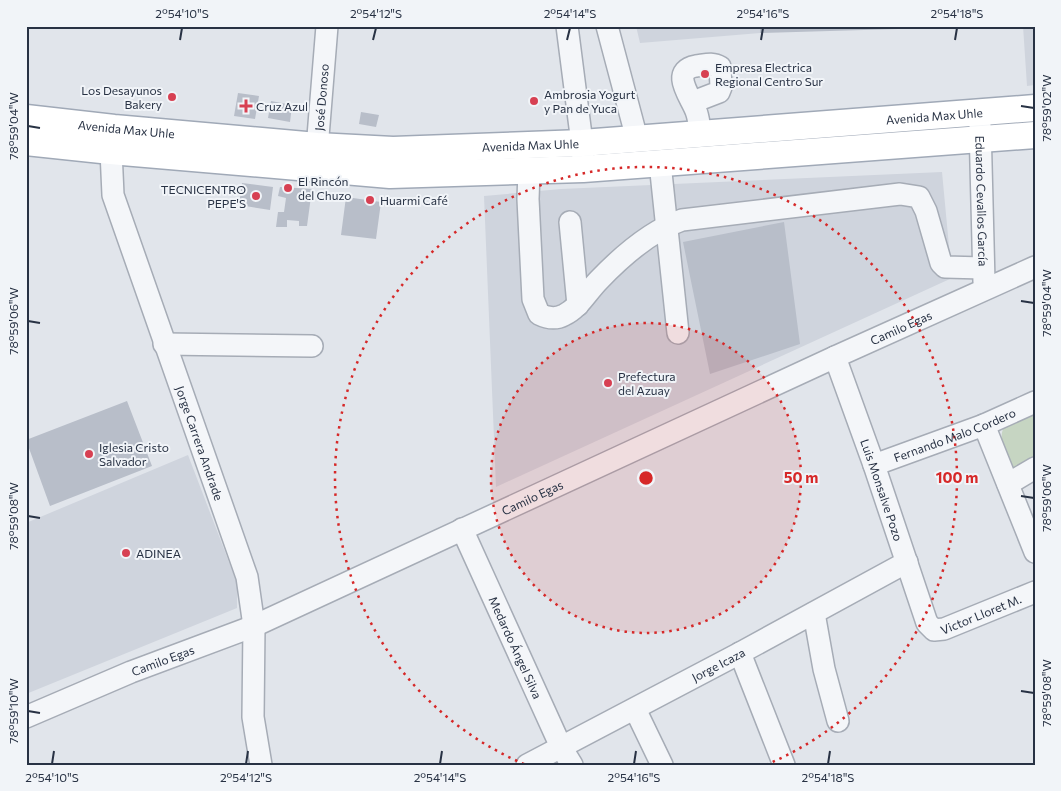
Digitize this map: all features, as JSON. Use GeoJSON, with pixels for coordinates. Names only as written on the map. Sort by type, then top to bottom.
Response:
{"type":"FeatureCollection","features":[{"type":"Feature","properties":{"kind":"main road","name":"Avenida Max Uhle"},"geometry":{"type":"LineString","coordinates":[[316,158],[393,150],[582,143],[1035,108]]}},
{"type":"Feature","properties":{"kind":"main road","name":"Avenida Max Uhle"},"geometry":{"type":"LineString","coordinates":[[26,118],[113,139]]}},
{"type":"Feature","properties":{"kind":"main road","name":"Avenida Max Uhle"},"geometry":{"type":"LineString","coordinates":[[26,142],[113,139],[316,158],[390,175],[583,170],[1035,135]]}},
{"type":"Feature","properties":{"kind":"street","name":"José Donoso"},"geometry":{"type":"LineString","coordinates":[[316,158],[327,26]]}},
{"type":"Feature","properties":{"kind":"street"},"geometry":{"type":"LineString","coordinates":[[567,26],[582,143],[583,170]]}},
{"type":"Feature","properties":{"kind":"street"},"geometry":{"type":"LineString","coordinates":[[607,26],[638,139]]}},
{"type":"Feature","properties":{"kind":"street"},"geometry":{"type":"LineString","coordinates":[[693,102],[697,113],[700,134]]}},
{"type":"Feature","properties":{"kind":"street","name":"Eduardo Cevallos García"},"geometry":{"type":"LineString","coordinates":[[980,112],[984,290]]}},
{"type":"Feature","properties":{"kind":"street","name":"Jorge Carrera Andrade"},"geometry":{"type":"LineString","coordinates":[[113,139],[113,195],[247,577],[254,626],[254,718],[261,765]]}},
{"type":"Feature","properties":{"kind":"street"},"geometry":{"type":"LineString","coordinates":[[660,163],[678,333]]}},
{"type":"Feature","properties":{"kind":"street"},"geometry":{"type":"LineString","coordinates":[[529,171],[528,199],[533,299],[539,314],[548,318],[563,316],[578,305],[598,281],[629,251],[666,226],[682,220],[900,194],[918,197],[926,211],[941,263],[945,267],[983,268]]}},
{"type":"Feature","properties":{"kind":"street"},"geometry":{"type":"LineString","coordinates":[[570,222],[578,305]]}},
{"type":"Feature","properties":{"kind":"street","name":"Camilo Egas"},"geometry":{"type":"LineString","coordinates":[[26,717],[131,672],[254,626],[835,357],[1035,267]]}},
{"type":"Feature","properties":{"kind":"street"},"geometry":{"type":"LineString","coordinates":[[164,344],[312,346]]}},
{"type":"Feature","properties":{"kind":"street","name":"Luis Monsalve Pozo"},"geometry":{"type":"LineString","coordinates":[[835,357],[908,562],[927,623]]}},
{"type":"Feature","properties":{"kind":"street","name":"Fernando Malo Cordero"},"geometry":{"type":"LineString","coordinates":[[874,465],[984,424],[1035,402]]}},
{"type":"Feature","properties":{"kind":"street"},"geometry":{"type":"LineString","coordinates":[[984,424],[1035,552]]}},
{"type":"Feature","properties":{"kind":"street"},"geometry":{"type":"LineString","coordinates":[[1008,484],[1035,468]]}},
{"type":"Feature","properties":{"kind":"street","name":"Medardo Ángel Silva"},"geometry":{"type":"LineString","coordinates":[[462,529],[566,756]]}},
{"type":"Feature","properties":{"kind":"street","name":"Jorge Icaza"},"geometry":{"type":"LineString","coordinates":[[527,765],[566,756],[635,709],[908,562]]}},
{"type":"Feature","properties":{"kind":"street","name":"Victor Lloret M."},"geometry":{"type":"LineString","coordinates":[[927,623],[934,630],[944,629],[1035,592]]}},
{"type":"Feature","properties":{"kind":"street"},"geometry":{"type":"LineString","coordinates":[[814,613],[824,669],[838,720]]}},
{"type":"Feature","properties":{"kind":"street"},"geometry":{"type":"LineString","coordinates":[[740,653],[784,765]]}},
{"type":"Feature","properties":{"kind":"street"},"geometry":{"type":"LineString","coordinates":[[635,709],[662,765]]}},
{"type":"Feature","properties":{"kind":"shaded area"},"geometry":{"type":"Polygon","coordinates":[[[636,26],[760,26],[760,33],[640,43],[636,26]]]}},
{"type":"Feature","properties":{"kind":"shaded area"},"geometry":{"type":"Polygon","coordinates":[[[1023,26],[1035,26],[1035,85],[1027,86],[1023,26]]]}},
{"type":"Feature","properties":{"kind":"shaded area","name":"Prefectura del Azuay"},"geometry":{"type":"Polygon","coordinates":[[[942,172],[952,278],[496,487],[484,196],[561,189],[942,172]]]}},
{"type":"Feature","properties":{"kind":"shaded area","name":"ADINEA"},"geometry":{"type":"Polygon","coordinates":[[[188,455],[237,583],[237,608],[26,694],[26,523],[188,455]]]}},
{"type":"Feature","properties":{"kind":"green space"},"geometry":{"type":"Polygon","coordinates":[[[1035,412],[1035,465],[1014,476],[1002,442],[1003,430],[1009,424],[1035,412]]]}},
{"type":"Feature","properties":{"kind":"building"},"geometry":{"type":"Polygon","coordinates":[[[760,26],[932,26],[932,28],[760,33],[760,26]]]}},
{"type":"Feature","properties":{"kind":"building","name":"Cruz Azul"},"geometry":{"type":"Polygon","coordinates":[[[238,93],[259,96],[255,119],[234,116],[238,93]]]}},
{"type":"Feature","properties":{"kind":"building"},"geometry":{"type":"Polygon","coordinates":[[[271,101],[292,105],[290,122],[268,118],[271,101]]]}},
{"type":"Feature","properties":{"kind":"building"},"geometry":{"type":"Polygon","coordinates":[[[361,112],[379,115],[376,127],[359,124],[361,112]]]}},
{"type":"Feature","properties":{"kind":"building","name":"TECNICENTRO PEPE'S"},"geometry":{"type":"Polygon","coordinates":[[[242,183],[273,187],[270,210],[239,205],[242,183]]]}},
{"type":"Feature","properties":{"kind":"building"},"geometry":{"type":"Polygon","coordinates":[[[280,187],[312,189],[307,226],[299,226],[299,221],[287,220],[287,227],[276,227],[278,212],[284,212],[286,198],[278,196],[280,187]]]}},
{"type":"Feature","properties":{"kind":"building"},"geometry":{"type":"Polygon","coordinates":[[[346,197],[381,202],[376,239],[341,235],[346,197]]]}},
{"type":"Feature","properties":{"kind":"building"},"geometry":{"type":"Polygon","coordinates":[[[784,222],[800,344],[710,374],[683,242],[784,222]]]}},
{"type":"Feature","properties":{"kind":"building","name":"Iglesia Cristo Salvador"},"geometry":{"type":"Polygon","coordinates":[[[127,401],[152,466],[50,506],[26,440],[127,401]]]}},
{"type":"Feature","properties":{"kind":"place","name":"Empresa Electrica Regional Centro Sur"},"geometry":{"type":"Point","coordinates":[705,74]}},
{"type":"Feature","properties":{"kind":"place","name":"Los Desayunos Bakery"},"geometry":{"type":"Point","coordinates":[172,97]}},
{"type":"Feature","properties":{"kind":"place","name":"Ambrosia Yogurt y Pan de Yuca"},"geometry":{"type":"Point","coordinates":[534,101]}},
{"type":"Feature","properties":{"kind":"place","name":"Cruz Azul"},"geometry":{"type":"Point","coordinates":[246,106]}},
{"type":"Feature","properties":{"kind":"place","name":"El Rincón del Chuzo"},"geometry":{"type":"Point","coordinates":[288,188]}},
{"type":"Feature","properties":{"kind":"place","name":"TECNICENTRO PEPE'S"},"geometry":{"type":"Point","coordinates":[256,196]}},
{"type":"Feature","properties":{"kind":"place","name":"Huarmi Café"},"geometry":{"type":"Point","coordinates":[370,200]}},
{"type":"Feature","properties":{"kind":"place","name":"Prefectura del Azuay"},"geometry":{"type":"Point","coordinates":[608,383]}},
{"type":"Feature","properties":{"kind":"place","name":"Iglesia Cristo Salvador"},"geometry":{"type":"Point","coordinates":[89,454]}},
{"type":"Feature","properties":{"kind":"place","name":"ADINEA"},"geometry":{"type":"Point","coordinates":[126,553]}}]}
